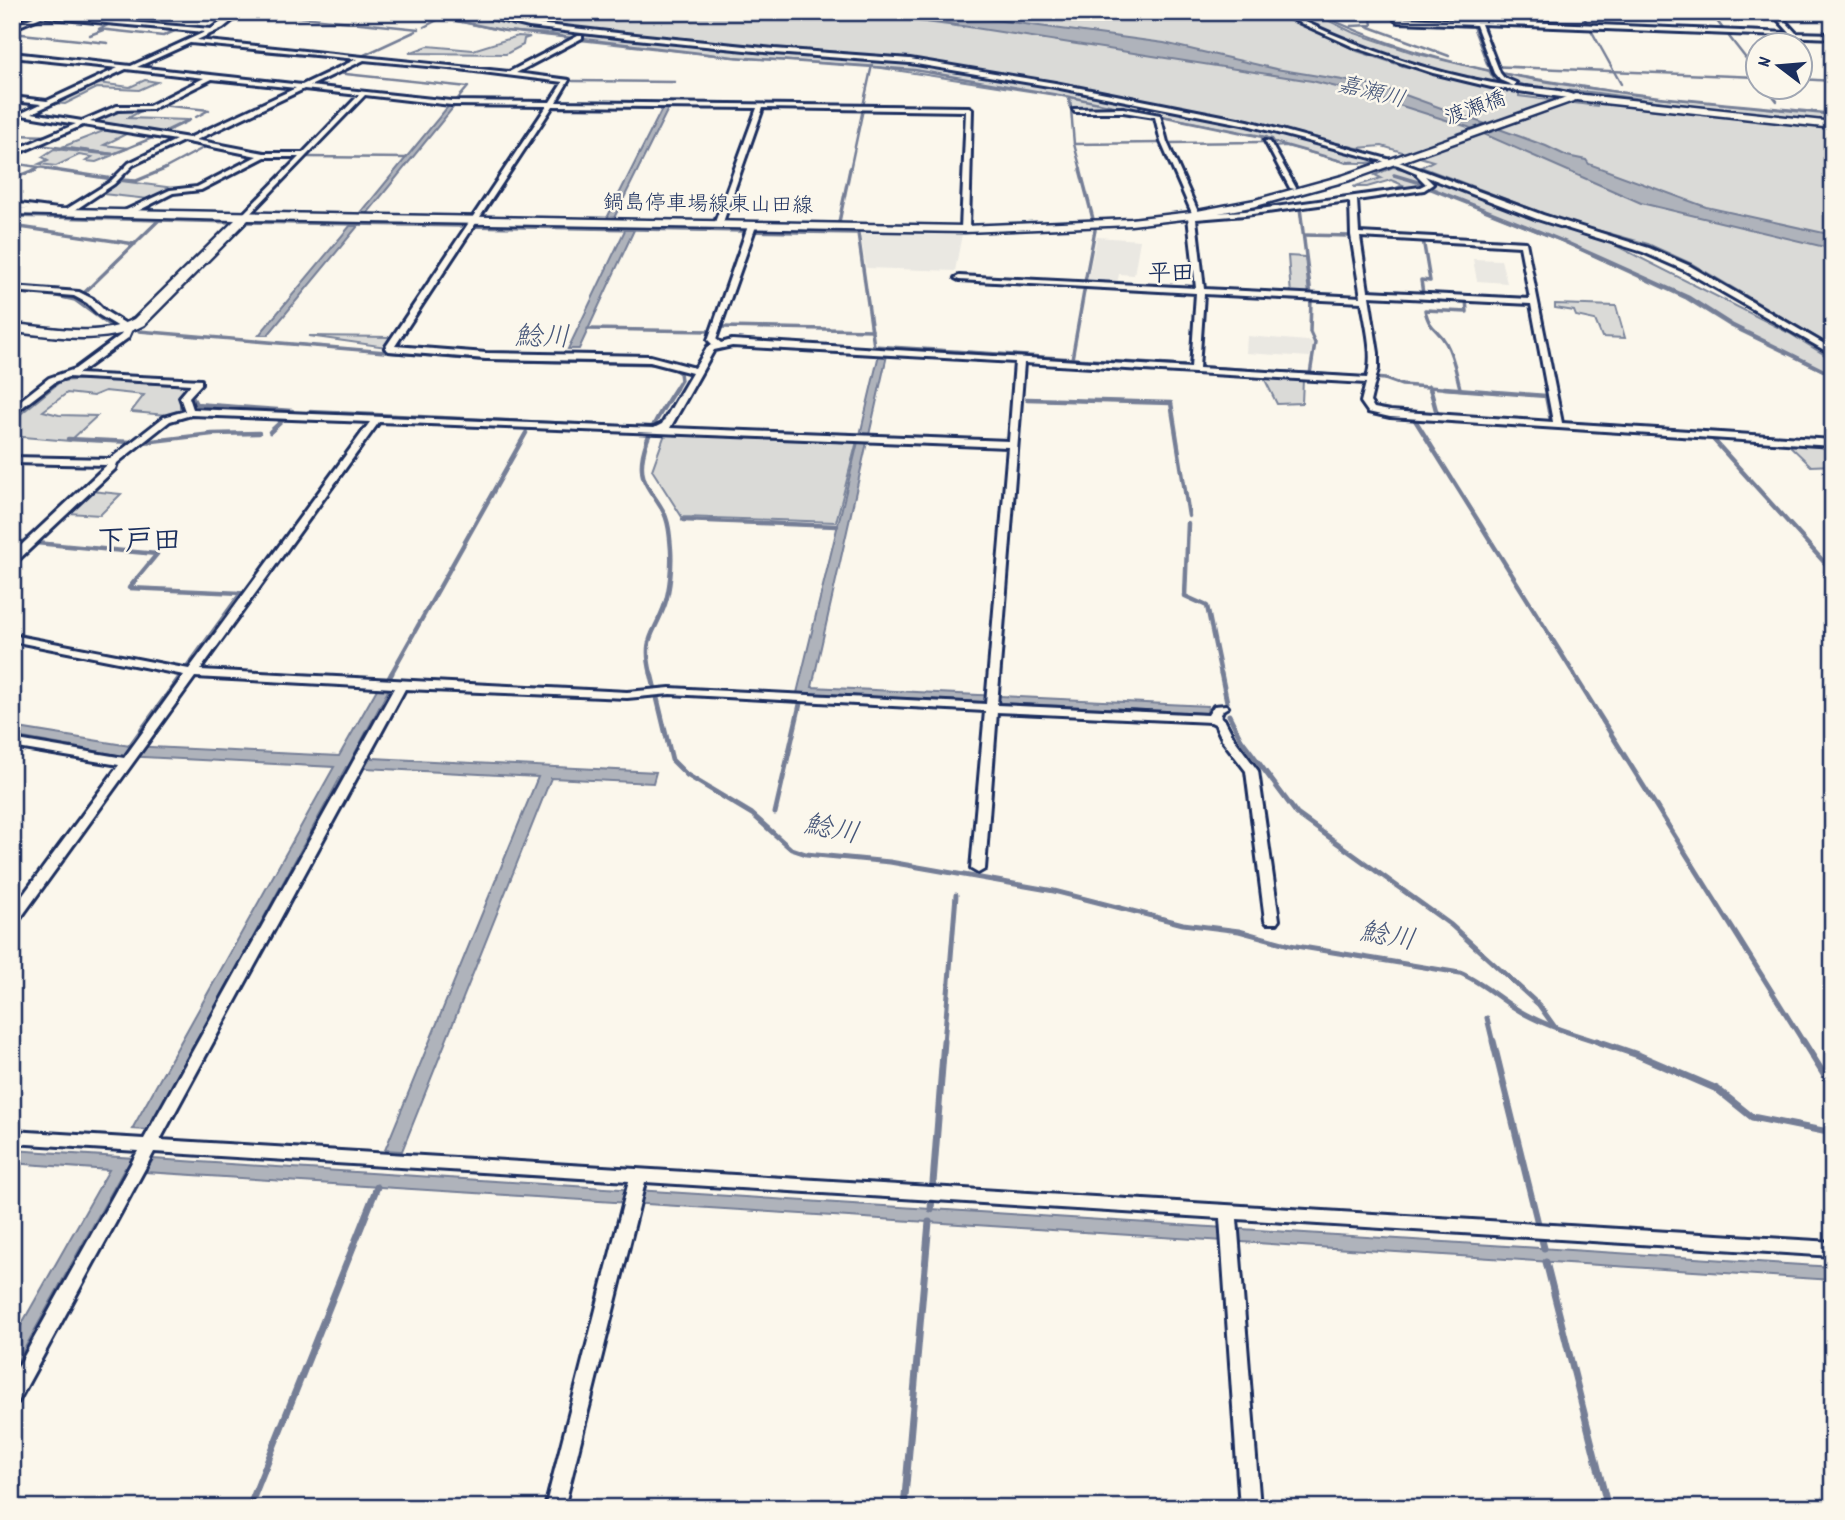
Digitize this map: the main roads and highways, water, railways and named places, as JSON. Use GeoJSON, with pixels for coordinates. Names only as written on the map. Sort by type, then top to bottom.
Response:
{"type":"FeatureCollection","features":[{"type":"Feature","properties":{"kind":"main road","name":"渡瀬橋"},"geometry":{"type":"LineString","coordinates":[[1393,161],[1573,97],[1833,125]]}},
{"type":"Feature","properties":{"kind":"main road","name":"鍋島停車場線東山田線"},"geometry":{"type":"LineString","coordinates":[[12,211],[471,225],[718,225],[751,229],[1080,226],[1193,215],[1305,191],[1393,161]]}},
{"type":"Feature","properties":{"kind":"main road"},"geometry":{"type":"LineString","coordinates":[[12,328],[101,333],[128,329],[139,322],[245,218]]}},
{"type":"Feature","properties":{"kind":"water","name":"嘉瀬川"},"geometry":{"type":"Polygon","coordinates":[[[773,12],[936,12],[1164,43],[1276,69],[1367,84],[1397,92],[1567,156],[1586,160],[1589,164],[1706,207],[1833,235],[1833,249],[1641,203],[1468,127],[1361,93],[1312,81],[924,20],[865,14],[809,16],[773,12]]]}},
{"type":"Feature","properties":{"kind":"water"},"geometry":{"type":"Polygon","coordinates":[[[450,104],[456,104],[366,215],[359,215],[450,104]]]}},
{"type":"Feature","properties":{"kind":"water"},"geometry":{"type":"Polygon","coordinates":[[[663,107],[669,107],[613,220],[606,220],[663,107]]]}},
{"type":"Feature","properties":{"kind":"water"},"geometry":{"type":"Polygon","coordinates":[[[350,226],[358,226],[268,335],[259,335],[350,226]]]}},
{"type":"Feature","properties":{"kind":"water"},"geometry":{"type":"Polygon","coordinates":[[[625,230],[634,230],[579,349],[568,349],[625,230]]]}},
{"type":"Feature","properties":{"kind":"water"},"geometry":{"type":"Polygon","coordinates":[[[879,354],[887,355],[869,435],[860,435],[879,354]]]}},
{"type":"Feature","properties":{"kind":"water"},"geometry":{"type":"Polygon","coordinates":[[[858,442],[867,442],[812,687],[1208,706],[1207,713],[797,693],[858,442]]]}},
{"type":"Feature","properties":{"kind":"water"},"geometry":{"type":"Polygon","coordinates":[[[377,689],[389,689],[353,757],[656,772],[653,783],[551,778],[402,1151],[385,1150],[538,777],[346,767],[148,1130],[132,1129],[334,767],[123,756],[12,736],[12,727],[130,746],[339,756],[377,689]]]}},
{"type":"Feature","properties":{"kind":"water"},"geometry":{"type":"Polygon","coordinates":[[[12,1150],[134,1158],[129,1168],[125,1168],[12,1371],[12,1341],[109,1170],[12,1163],[12,1150]]]}},
{"type":"Feature","properties":{"kind":"water"},"geometry":{"type":"Polygon","coordinates":[[[153,1159],[1833,1267],[1833,1280],[146,1172],[153,1159]]]}},
{"type":"Feature","properties":{"kind":"waterway"},"geometry":{"type":"LineString","coordinates":[[296,12],[292,16],[419,29]]}},
{"type":"Feature","properties":{"kind":"waterway"},"geometry":{"type":"LineString","coordinates":[[415,12],[506,31],[572,38]]}},
{"type":"Feature","properties":{"kind":"waterway"},"geometry":{"type":"LineString","coordinates":[[1316,12],[1374,38],[1436,58],[1501,73],[1636,94],[1833,114]]}},
{"type":"Feature","properties":{"kind":"waterway"},"geometry":{"type":"LineString","coordinates":[[1351,12],[1356,17],[1371,19]]}},
{"type":"Feature","properties":{"kind":"waterway"},"geometry":{"type":"LineString","coordinates":[[1465,19],[1460,14],[1468,12]]}},
{"type":"Feature","properties":{"kind":"waterway"},"geometry":{"type":"LineString","coordinates":[[1581,12],[1614,71]]}},
{"type":"Feature","properties":{"kind":"waterway"},"geometry":{"type":"LineString","coordinates":[[1710,12],[1744,56]]}},
{"type":"Feature","properties":{"kind":"waterway"},"geometry":{"type":"LineString","coordinates":[[232,21],[236,18]]}},
{"type":"Feature","properties":{"kind":"waterway"},"geometry":{"type":"LineString","coordinates":[[424,27],[441,18]]}},
{"type":"Feature","properties":{"kind":"waterway"},"geometry":{"type":"LineString","coordinates":[[1426,20],[1443,18],[1479,21]]}},
{"type":"Feature","properties":{"kind":"waterway"},"geometry":{"type":"LineString","coordinates":[[1351,26],[1372,25],[1371,19]]}},
{"type":"Feature","properties":{"kind":"waterway"},"geometry":{"type":"LineString","coordinates":[[1371,19],[1403,19]]}},
{"type":"Feature","properties":{"kind":"waterway"},"geometry":{"type":"LineString","coordinates":[[1471,21],[1488,66],[1614,71]]}},
{"type":"Feature","properties":{"kind":"waterway"},"geometry":{"type":"LineString","coordinates":[[112,23],[99,29],[163,36],[177,30]]}},
{"type":"Feature","properties":{"kind":"waterway"},"geometry":{"type":"LineString","coordinates":[[214,32],[229,24]]}},
{"type":"Feature","properties":{"kind":"waterway"},"geometry":{"type":"LineString","coordinates":[[1367,26],[1449,56]]}},
{"type":"Feature","properties":{"kind":"waterway"},"geometry":{"type":"LineString","coordinates":[[90,35],[103,30]]}},
{"type":"Feature","properties":{"kind":"waterway"},"geometry":{"type":"LineString","coordinates":[[348,55],[360,57],[416,31]]}},
{"type":"Feature","properties":{"kind":"waterway"},"geometry":{"type":"LineString","coordinates":[[12,33],[108,43]]}},
{"type":"Feature","properties":{"kind":"waterway"},"geometry":{"type":"LineString","coordinates":[[583,39],[733,57],[872,67]]}},
{"type":"Feature","properties":{"kind":"waterway"},"geometry":{"type":"LineString","coordinates":[[176,44],[182,42]]}},
{"type":"Feature","properties":{"kind":"waterway"},"geometry":{"type":"LineString","coordinates":[[154,55],[171,46]]}},
{"type":"Feature","properties":{"kind":"waterway"},"geometry":{"type":"LineString","coordinates":[[133,65],[148,57]]}},
{"type":"Feature","properties":{"kind":"waterway"},"geometry":{"type":"LineString","coordinates":[[303,84],[355,60]]}},
{"type":"Feature","properties":{"kind":"waterway"},"geometry":{"type":"LineString","coordinates":[[422,63],[458,66]]}},
{"type":"Feature","properties":{"kind":"waterway"},"geometry":{"type":"LineString","coordinates":[[473,67],[509,71]]}},
{"type":"Feature","properties":{"kind":"waterway"},"geometry":{"type":"LineString","coordinates":[[863,106],[872,67]]}},
{"type":"Feature","properties":{"kind":"waterway"},"geometry":{"type":"LineString","coordinates":[[872,67],[915,70],[1070,97]]}},
{"type":"Feature","properties":{"kind":"waterway"},"geometry":{"type":"LineString","coordinates":[[102,80],[128,68]]}},
{"type":"Feature","properties":{"kind":"waterway"},"geometry":{"type":"LineString","coordinates":[[1614,71],[1744,76]]}},
{"type":"Feature","properties":{"kind":"waterway"},"geometry":{"type":"LineString","coordinates":[[1614,71],[1621,84]]}},
{"type":"Feature","properties":{"kind":"waterway"},"geometry":{"type":"LineString","coordinates":[[516,72],[566,80]]}},
{"type":"Feature","properties":{"kind":"waterway"},"geometry":{"type":"LineString","coordinates":[[336,73],[468,87],[456,101]]}},
{"type":"Feature","properties":{"kind":"waterway"},"geometry":{"type":"LineString","coordinates":[[1814,80],[1833,81]]}},
{"type":"Feature","properties":{"kind":"waterway"},"geometry":{"type":"LineString","coordinates":[[573,81],[675,82]]}},
{"type":"Feature","properties":{"kind":"waterway"},"geometry":{"type":"LineString","coordinates":[[227,120],[295,88]]}},
{"type":"Feature","properties":{"kind":"waterway"},"geometry":{"type":"LineString","coordinates":[[12,97],[48,101]]}},
{"type":"Feature","properties":{"kind":"waterway"},"geometry":{"type":"LineString","coordinates":[[1070,97],[1272,139],[1274,142],[1345,162],[1354,162]]}},
{"type":"Feature","properties":{"kind":"waterway"},"geometry":{"type":"LineString","coordinates":[[1070,97],[1074,144]]}},
{"type":"Feature","properties":{"kind":"waterway"},"geometry":{"type":"LineString","coordinates":[[166,102],[160,105],[209,110],[196,117]]}},
{"type":"Feature","properties":{"kind":"waterway"},"geometry":{"type":"LineString","coordinates":[[850,170],[863,109]]}},
{"type":"Feature","properties":{"kind":"waterway"},"geometry":{"type":"LineString","coordinates":[[12,119],[23,116]]}},
{"type":"Feature","properties":{"kind":"waterway"},"geometry":{"type":"LineString","coordinates":[[163,133],[190,120]]}},
{"type":"Feature","properties":{"kind":"waterway"},"geometry":{"type":"LineString","coordinates":[[190,137],[220,123]]}},
{"type":"Feature","properties":{"kind":"waterway"},"geometry":{"type":"LineString","coordinates":[[83,126],[118,131]]}},
{"type":"Feature","properties":{"kind":"waterway"},"geometry":{"type":"LineString","coordinates":[[12,135],[51,136]]}},
{"type":"Feature","properties":{"kind":"waterway"},"geometry":{"type":"LineString","coordinates":[[38,145],[113,154],[157,136]]}},
{"type":"Feature","properties":{"kind":"waterway"},"geometry":{"type":"LineString","coordinates":[[1168,143],[1264,142]]}},
{"type":"Feature","properties":{"kind":"waterway"},"geometry":{"type":"LineString","coordinates":[[1264,142],[1279,170]]}},
{"type":"Feature","properties":{"kind":"waterway"},"geometry":{"type":"LineString","coordinates":[[1074,144],[1161,143]]}},
{"type":"Feature","properties":{"kind":"waterway"},"geometry":{"type":"LineString","coordinates":[[1074,144],[1081,170]]}},
{"type":"Feature","properties":{"kind":"waterway"},"geometry":{"type":"LineString","coordinates":[[12,147],[27,146]]}},
{"type":"Feature","properties":{"kind":"waterway"},"geometry":{"type":"LineString","coordinates":[[162,170],[207,146]]}},
{"type":"Feature","properties":{"kind":"waterway"},"geometry":{"type":"LineString","coordinates":[[308,157],[406,158]]}},
{"type":"Feature","properties":{"kind":"waterway"},"geometry":{"type":"LineString","coordinates":[[12,163],[40,167]]}},
{"type":"Feature","properties":{"kind":"waterway"},"geometry":{"type":"LineString","coordinates":[[33,170],[40,167]]}},
{"type":"Feature","properties":{"kind":"waterway"},"geometry":{"type":"LineString","coordinates":[[40,167],[58,170]]}},
{"type":"Feature","properties":{"kind":"waterway"},"geometry":{"type":"LineString","coordinates":[[12,179],[37,169]]}},
{"type":"Feature","properties":{"kind":"waterway"},"geometry":{"type":"LineString","coordinates":[[47,169],[113,179]]}},
{"type":"Feature","properties":{"kind":"waterway"},"geometry":{"type":"LineString","coordinates":[[79,208],[121,180],[136,181],[165,169]]}},
{"type":"Feature","properties":{"kind":"waterway"},"geometry":{"type":"LineString","coordinates":[[839,222],[850,169]]}},
{"type":"Feature","properties":{"kind":"waterway"},"geometry":{"type":"LineString","coordinates":[[1080,169],[1093,219]]}},
{"type":"Feature","properties":{"kind":"waterway"},"geometry":{"type":"LineString","coordinates":[[1278,169],[1289,188]]}},
{"type":"Feature","properties":{"kind":"waterway"},"geometry":{"type":"LineString","coordinates":[[1394,175],[1421,183]]}},
{"type":"Feature","properties":{"kind":"waterway"},"geometry":{"type":"LineString","coordinates":[[1433,189],[1563,241],[1688,297],[1732,325],[1833,375]]}},
{"type":"Feature","properties":{"kind":"waterway"},"geometry":{"type":"LineString","coordinates":[[1300,208],[1311,296]]}},
{"type":"Feature","properties":{"kind":"waterway"},"geometry":{"type":"LineString","coordinates":[[12,216],[159,220]]}},
{"type":"Feature","properties":{"kind":"waterway"},"geometry":{"type":"LineString","coordinates":[[134,244],[159,220]]}},
{"type":"Feature","properties":{"kind":"waterway"},"geometry":{"type":"LineString","coordinates":[[159,220],[232,222]]}},
{"type":"Feature","properties":{"kind":"waterway"},"geometry":{"type":"LineString","coordinates":[[247,222],[858,233],[872,330]]}},
{"type":"Feature","properties":{"kind":"waterway"},"geometry":{"type":"LineString","coordinates":[[13,226],[134,244]]}},
{"type":"Feature","properties":{"kind":"waterway"},"geometry":{"type":"LineString","coordinates":[[1085,282],[1095,230]]}},
{"type":"Feature","properties":{"kind":"waterway"},"geometry":{"type":"LineString","coordinates":[[1304,235],[1350,236]]}},
{"type":"Feature","properties":{"kind":"waterway"},"geometry":{"type":"LineString","coordinates":[[1419,239],[1423,239],[1430,281],[1421,280],[1423,294],[1428,294]]}},
{"type":"Feature","properties":{"kind":"waterway"},"geometry":{"type":"LineString","coordinates":[[84,293],[134,244]]}},
{"type":"Feature","properties":{"kind":"waterway"},"geometry":{"type":"LineString","coordinates":[[1072,359],[1085,286]]}},
{"type":"Feature","properties":{"kind":"waterway","name":"鯰川"},"geometry":{"type":"LineString","coordinates":[[12,293],[48,294],[75,300],[112,327]]}},
{"type":"Feature","properties":{"kind":"waterway"},"geometry":{"type":"LineString","coordinates":[[1310,374],[1315,343],[1310,332],[1311,299]]}},
{"type":"Feature","properties":{"kind":"waterway"},"geometry":{"type":"LineString","coordinates":[[1460,388],[1449,348],[1429,322],[1425,310],[1467,312],[1466,299]]}},
{"type":"Feature","properties":{"kind":"waterway"},"geometry":{"type":"LineString","coordinates":[[723,327],[872,330]]}},
{"type":"Feature","properties":{"kind":"waterway"},"geometry":{"type":"LineString","coordinates":[[588,329],[710,331]]}},
{"type":"Feature","properties":{"kind":"waterway"},"geometry":{"type":"LineString","coordinates":[[872,330],[874,346],[1072,359]]}},
{"type":"Feature","properties":{"kind":"waterway","name":"鯰川"},"geometry":{"type":"LineString","coordinates":[[139,331],[479,360],[659,364]]}},
{"type":"Feature","properties":{"kind":"waterway"},"geometry":{"type":"LineString","coordinates":[[1072,359],[1184,366]]}},
{"type":"Feature","properties":{"kind":"waterway","name":"鯰川"},"geometry":{"type":"LineString","coordinates":[[669,366],[680,373],[681,380],[675,390]]}},
{"type":"Feature","properties":{"kind":"waterway"},"geometry":{"type":"LineString","coordinates":[[1205,367],[1310,374]]}},
{"type":"Feature","properties":{"kind":"waterway"},"geometry":{"type":"LineString","coordinates":[[1310,374],[1385,379],[1402,385],[1429,387]]}},
{"type":"Feature","properties":{"kind":"waterway"},"geometry":{"type":"LineString","coordinates":[[46,390],[60,379],[189,384]]}},
{"type":"Feature","properties":{"kind":"waterway"},"geometry":{"type":"LineString","coordinates":[[197,390],[202,385]]}},
{"type":"Feature","properties":{"kind":"waterway"},"geometry":{"type":"LineString","coordinates":[[1429,387],[1467,390]]}},
{"type":"Feature","properties":{"kind":"waterway"},"geometry":{"type":"LineString","coordinates":[[12,417],[48,388]]}},
{"type":"Feature","properties":{"kind":"waterway"},"geometry":{"type":"LineString","coordinates":[[198,388],[191,395],[196,404],[292,411]]}},
{"type":"Feature","properties":{"kind":"waterway","name":"鯰川"},"geometry":{"type":"LineString","coordinates":[[651,674],[648,652],[650,637],[667,598],[671,550],[666,518],[646,484],[642,464],[652,429],[676,388]]}},
{"type":"Feature","properties":{"kind":"waterway"},"geometry":{"type":"LineString","coordinates":[[1412,412],[1437,414],[1430,388]]}},
{"type":"Feature","properties":{"kind":"waterway"},"geometry":{"type":"LineString","coordinates":[[1444,388],[1546,396],[1551,421],[1833,440]]}},
{"type":"Feature","properties":{"kind":"waterway"},"geometry":{"type":"LineString","coordinates":[[1027,399],[1171,403],[1189,516]]}},
{"type":"Feature","properties":{"kind":"waterway"},"geometry":{"type":"LineString","coordinates":[[12,403],[17,403]]}},
{"type":"Feature","properties":{"kind":"waterway"},"geometry":{"type":"LineString","coordinates":[[309,412],[635,427]]}},
{"type":"Feature","properties":{"kind":"waterway"},"geometry":{"type":"LineString","coordinates":[[270,432],[285,418]]}},
{"type":"Feature","properties":{"kind":"waterway"},"geometry":{"type":"LineString","coordinates":[[1415,420],[1574,674]]}},
{"type":"Feature","properties":{"kind":"waterway"},"geometry":{"type":"LineString","coordinates":[[144,442],[212,434],[259,433]]}},
{"type":"Feature","properties":{"kind":"waterway"},"geometry":{"type":"LineString","coordinates":[[391,674],[526,433]]}},
{"type":"Feature","properties":{"kind":"waterway"},"geometry":{"type":"LineString","coordinates":[[1712,438],[1833,572]]}},
{"type":"Feature","properties":{"kind":"waterway"},"geometry":{"type":"LineString","coordinates":[[68,439],[132,442]]}},
{"type":"Feature","properties":{"kind":"waterway"},"geometry":{"type":"LineString","coordinates":[[683,520],[837,526]]}},
{"type":"Feature","properties":{"kind":"waterway"},"geometry":{"type":"LineString","coordinates":[[1188,523],[1185,596],[1207,606],[1221,674]]}},
{"type":"Feature","properties":{"kind":"waterway"},"geometry":{"type":"LineString","coordinates":[[36,543],[157,554],[129,588],[241,593],[188,666]]}},
{"type":"Feature","properties":{"kind":"waterway"},"geometry":{"type":"LineString","coordinates":[[389,678],[392,673]]}},
{"type":"Feature","properties":{"kind":"waterway","name":"鯰川"},"geometry":{"type":"LineString","coordinates":[[651,673],[672,760],[687,775],[752,814],[791,849],[806,854],[890,862],[1054,891],[1183,924],[1239,931],[1290,945],[1460,973],[1534,1019],[1602,1043]]}},
{"type":"Feature","properties":{"kind":"waterway"},"geometry":{"type":"LineString","coordinates":[[1221,673],[1227,702]]}},
{"type":"Feature","properties":{"kind":"waterway"},"geometry":{"type":"LineString","coordinates":[[1573,673],[1804,1043]]}},
{"type":"Feature","properties":{"kind":"waterway"},"geometry":{"type":"LineString","coordinates":[[130,746],[180,677]]}},
{"type":"Feature","properties":{"kind":"waterway"},"geometry":{"type":"LineString","coordinates":[[775,813],[800,704]]}},
{"type":"Feature","properties":{"kind":"waterway"},"geometry":{"type":"LineString","coordinates":[[1229,715],[1241,739],[1297,814],[1451,925],[1539,1005],[1554,1026]]}},
{"type":"Feature","properties":{"kind":"waterway"},"geometry":{"type":"LineString","coordinates":[[944,1043],[956,895]]}},
{"type":"Feature","properties":{"kind":"waterway"},"geometry":{"type":"LineString","coordinates":[[1487,1018],[1493,1043]]}},
{"type":"Feature","properties":{"kind":"waterway"},"geometry":{"type":"LineString","coordinates":[[931,1209],[944,1041]]}},
{"type":"Feature","properties":{"kind":"waterway"},"geometry":{"type":"LineString","coordinates":[[1493,1041],[1544,1248]]}},
{"type":"Feature","properties":{"kind":"waterway","name":"鯰川"},"geometry":{"type":"LineString","coordinates":[[1597,1041],[1638,1055],[1717,1089],[1752,1117],[1833,1133]]}},
{"type":"Feature","properties":{"kind":"waterway"},"geometry":{"type":"LineString","coordinates":[[1803,1041],[1833,1089]]}},
{"type":"Feature","properties":{"kind":"waterway"},"geometry":{"type":"LineString","coordinates":[[249,1508],[377,1187]]}},
{"type":"Feature","properties":{"kind":"waterway"},"geometry":{"type":"LineString","coordinates":[[904,1508],[929,1222]]}},
{"type":"Feature","properties":{"kind":"waterway"},"geometry":{"type":"LineString","coordinates":[[1546,1262],[1608,1508]]}},
{"type":"Feature","properties":{"kind":"district","name":"平田"},"geometry":{"type":"Point","coordinates":[1171,275]}},
{"type":"Feature","properties":{"kind":"district","name":"下戸田"},"geometry":{"type":"Point","coordinates":[139,544]}}]}
